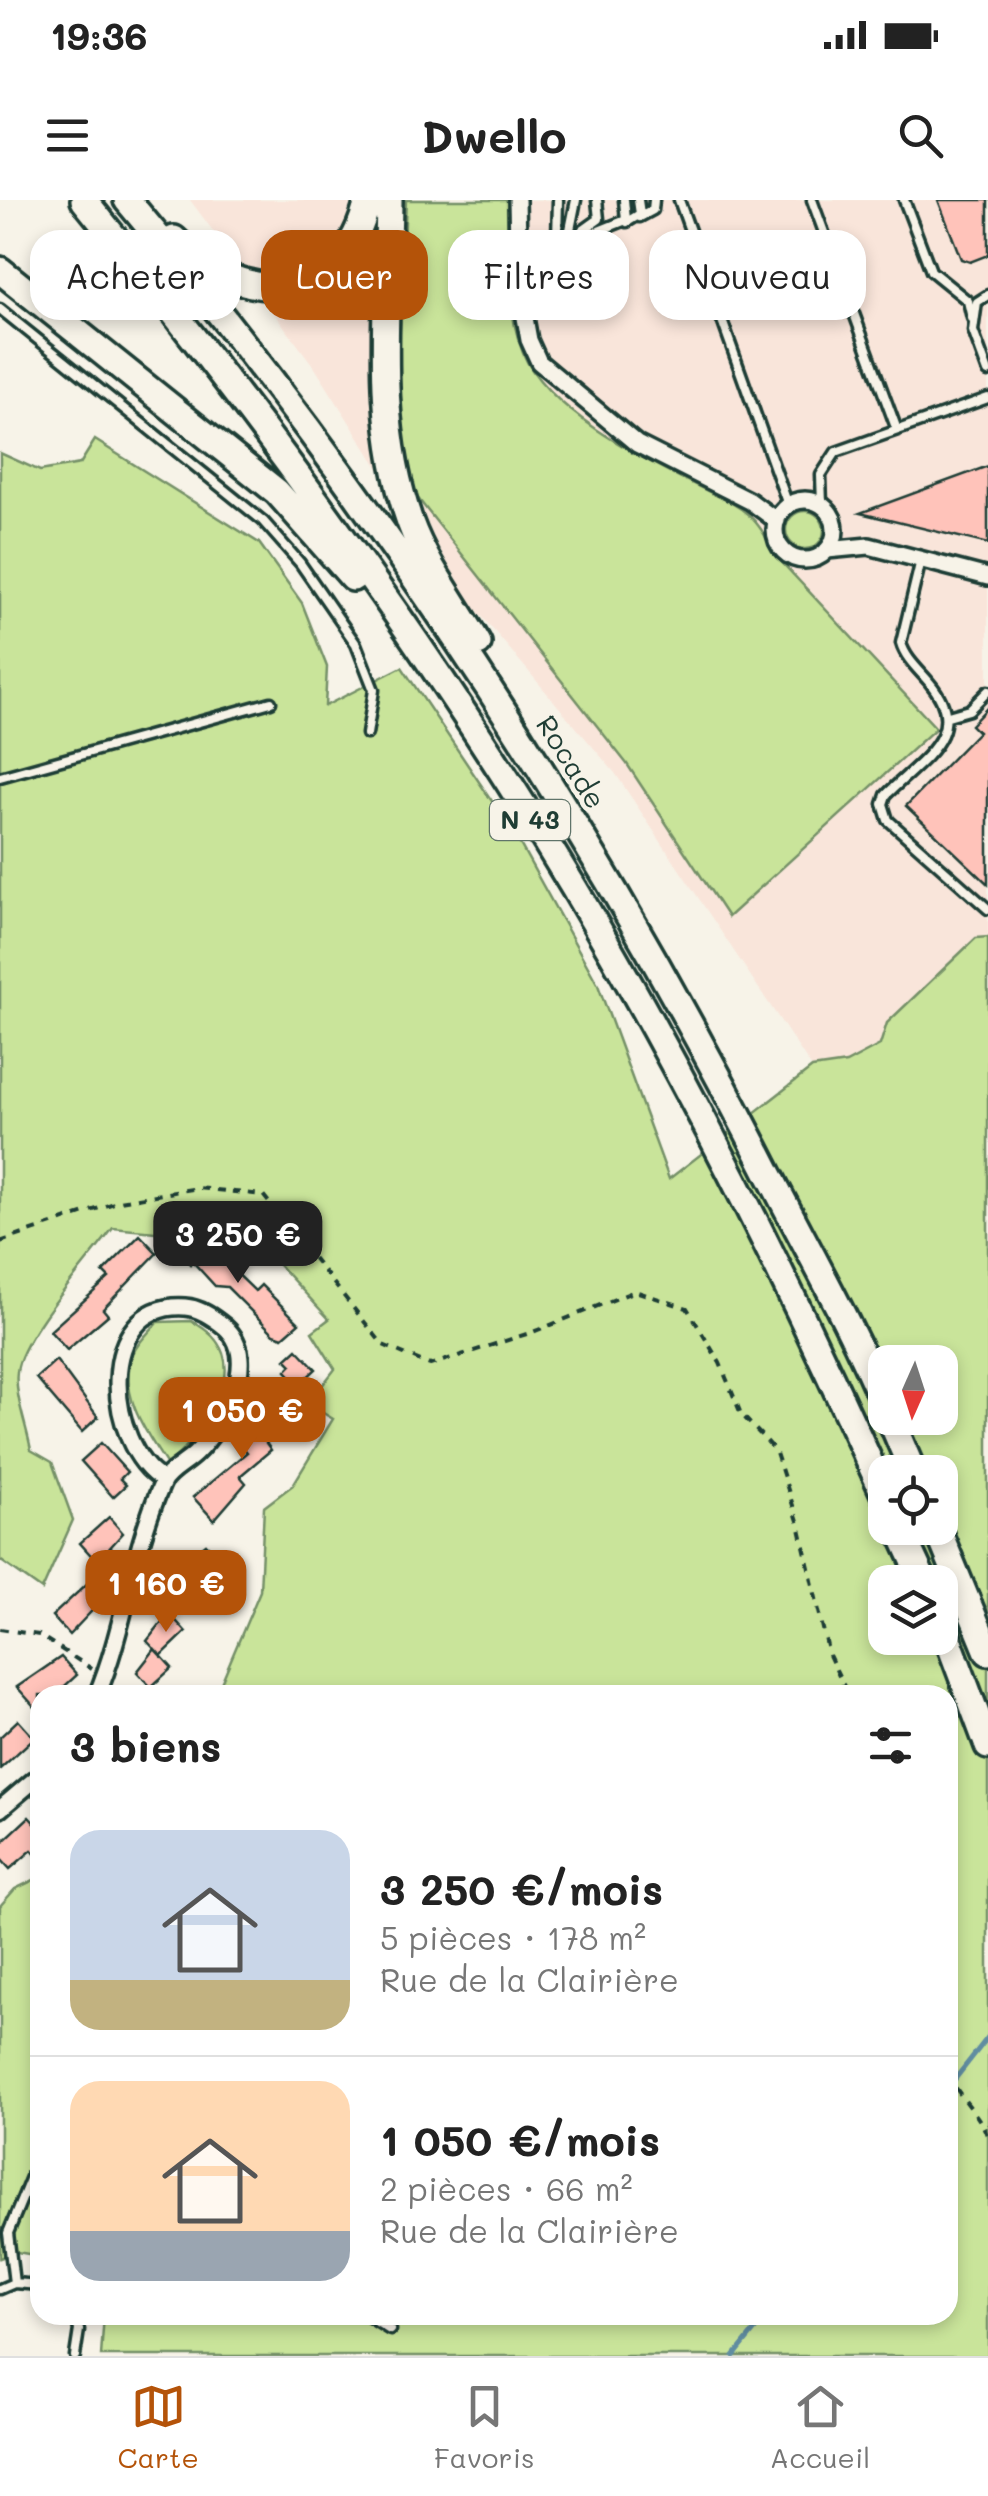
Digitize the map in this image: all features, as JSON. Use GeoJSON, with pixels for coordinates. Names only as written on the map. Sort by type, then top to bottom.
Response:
{"type":"FeatureCollection","features":[{"type":"Feature","properties":{"kind":"highway","name":"N 43"},"geometry":{"type":"LineString","coordinates":[[84,200],[200,342],[453,698],[573,887],[681,1078],[868,1461]]}},
{"type":"Feature","properties":{"kind":"highway","name":"Rocade"},"geometry":{"type":"LineString","coordinates":[[126,200],[230,323],[354,490],[459,641],[560,798],[712,1061],[868,1372]]}},
{"type":"Feature","properties":{"kind":"highway"},"geometry":{"type":"LineString","coordinates":[[137,200],[184,248],[222,276],[252,287],[274,289],[307,281],[341,258],[364,220],[368,200]]}},
{"type":"Feature","properties":{"kind":"highway"},"geometry":{"type":"LineString","coordinates":[[392,200],[385,396],[388,436],[411,524],[560,798]]}},
{"type":"Feature","properties":{"kind":"highway"},"geometry":{"type":"LineString","coordinates":[[0,270],[277,492],[453,698]]}},
{"type":"Feature","properties":{"kind":"highway"},"geometry":{"type":"LineString","coordinates":[[944,1545],[988,1652]]}},
{"type":"Feature","properties":{"kind":"highway"},"geometry":{"type":"LineString","coordinates":[[954,1655],[988,1746]]}},
{"type":"Feature","properties":{"kind":"street"},"geometry":{"type":"LineString","coordinates":[[517,200],[518,230]]}},
{"type":"Feature","properties":{"kind":"street"},"geometry":{"type":"LineString","coordinates":[[526,320],[539,362],[562,384],[637,444],[750,501],[776,521]]}},
{"type":"Feature","properties":{"kind":"street"},"geometry":{"type":"LineString","coordinates":[[869,546],[827,550],[809,559],[790,555],[778,540],[776,521],[788,505],[805,500],[822,505],[835,526],[869,546],[988,577]]}},
{"type":"Feature","properties":{"kind":"street"},"geometry":{"type":"LineString","coordinates":[[827,550],[835,526]]}},
{"type":"Feature","properties":{"kind":"street"},"geometry":{"type":"LineString","coordinates":[[101,1685],[163,1480],[198,1452],[236,1391],[240,1359],[232,1334],[210,1315],[187,1306],[162,1309],[139,1322],[120,1352],[116,1390],[123,1422],[148,1472],[163,1480]]}},
{"type":"Feature","properties":{"kind":"street"},"geometry":{"type":"LineString","coordinates":[[0,1809],[30,1784]]}},
{"type":"Feature","properties":{"kind":"lane"},"geometry":{"type":"LineString","coordinates":[[557,230],[558,200]]}},
{"type":"Feature","properties":{"kind":"lane"},"geometry":{"type":"LineString","coordinates":[[569,230],[576,200]]}},
{"type":"Feature","properties":{"kind":"lane"},"geometry":{"type":"LineString","coordinates":[[585,230],[599,220],[597,200]]}},
{"type":"Feature","properties":{"kind":"lane"},"geometry":{"type":"LineString","coordinates":[[621,224],[628,211],[624,200]]}},
{"type":"Feature","properties":{"kind":"lane"},"geometry":{"type":"LineString","coordinates":[[634,219],[640,214],[638,200]]}},
{"type":"Feature","properties":{"kind":"lane"},"geometry":{"type":"LineString","coordinates":[[604,230],[653,210],[654,200]]}},
{"type":"Feature","properties":{"kind":"lane"},"geometry":{"type":"LineString","coordinates":[[678,200],[788,505]]}},
{"type":"Feature","properties":{"kind":"lane"},"geometry":{"type":"LineString","coordinates":[[812,200],[897,430]]}},
{"type":"Feature","properties":{"kind":"lane"},"geometry":{"type":"LineString","coordinates":[[904,200],[931,271],[968,300],[988,372]]}},
{"type":"Feature","properties":{"kind":"lane"},"geometry":{"type":"LineString","coordinates":[[972,318],[977,302],[988,295]]}},
{"type":"Feature","properties":{"kind":"lane"},"geometry":{"type":"LineString","coordinates":[[0,309],[263,521],[300,563],[356,644],[374,690],[367,734]]}},
{"type":"Feature","properties":{"kind":"lane"},"geometry":{"type":"LineString","coordinates":[[822,505],[821,475],[836,452],[988,398]]}},
{"type":"Feature","properties":{"kind":"lane"},"geometry":{"type":"LineString","coordinates":[[921,560],[901,643],[945,701],[948,716],[941,740],[882,804],[888,820],[988,909]]}},
{"type":"Feature","properties":{"kind":"lane"},"geometry":{"type":"LineString","coordinates":[[948,716],[969,710],[988,691]]}},
{"type":"Feature","properties":{"kind":"lane"},"geometry":{"type":"LineString","coordinates":[[0,777],[271,702]]}},
{"type":"Feature","properties":{"kind":"lane"},"geometry":{"type":"LineString","coordinates":[[14,2283],[8,2234],[30,2180]]}},
{"type":"Feature","properties":{"kind":"lane"},"geometry":{"type":"LineString","coordinates":[[0,2288],[14,2283],[30,2284]]}},
{"type":"Feature","properties":{"kind":"lane"},"geometry":{"type":"LineString","coordinates":[[76,2356],[78,2325]]}},
{"type":"Feature","properties":{"kind":"lane"},"geometry":{"type":"LineString","coordinates":[[382,2325],[390,2330]]}},
{"type":"Feature","properties":{"kind":"path"},"geometry":{"type":"LineString","coordinates":[[0,1242],[120,1201],[198,1188],[263,1195],[383,1345],[430,1365],[533,1332],[635,1291],[688,1308],[720,1363],[741,1414],[775,1450],[799,1524],[829,1655],[843,1685]]}},
{"type":"Feature","properties":{"kind":"path"},"geometry":{"type":"LineString","coordinates":[[0,1629],[40,1635],[104,1677]]}},
{"type":"Feature","properties":{"kind":"path"},"geometry":{"type":"LineString","coordinates":[[958,2096],[985,2125],[988,2139]]}},
{"type":"Feature","properties":{"kind":"shaded area"},"geometry":{"type":"Polygon","coordinates":[[[190,200],[988,200],[988,937],[976,938],[887,1022],[881,1045],[846,1063],[812,1068],[615,773],[445,573],[315,368],[279,320],[428,320],[428,230],[261,230],[261,295],[241,269],[241,230],[212,230],[190,200]]]}},
{"type":"Feature","properties":{"kind":"green space"},"geometry":{"type":"Polygon","coordinates":[[[406,200],[507,200],[508,230],[448,230],[448,320],[514,320],[523,353],[534,373],[573,412],[647,460],[732,503],[751,517],[775,555],[936,728],[728,917],[627,764],[409,487],[395,435],[400,320],[428,320],[428,230],[405,230],[406,200]]]}},
{"type":"Feature","properties":{"kind":"green space"},"geometry":{"type":"Polygon","coordinates":[[[95,440],[259,543],[302,603],[327,667],[325,706],[402,667],[516,837],[598,985],[669,1179],[812,1068],[846,1063],[880,1045],[887,1023],[976,938],[988,937],[988,2356],[101,2356],[103,2325],[958,2325],[958,1685],[220,1685],[260,1591],[264,1507],[293,1485],[333,1419],[308,1404],[335,1369],[312,1332],[329,1319],[242,1225],[201,1213],[166,1233],[113,1228],[30,1339],[17,1372],[21,1411],[31,1450],[52,1462],[73,1520],[42,1590],[0,1560],[0,453],[40,471],[80,464],[95,440]]]}},
{"type":"Feature","properties":{"kind":"green space"},"geometry":{"type":"Polygon","coordinates":[[[805,511],[818,517],[824,530],[818,543],[805,549],[792,543],[786,530],[792,517],[805,511]]]}},
{"type":"Feature","properties":{"kind":"green space"},"geometry":{"type":"Polygon","coordinates":[[[191,1321],[212,1336],[223,1353],[226,1372],[212,1412],[199,1432],[167,1465],[136,1412],[129,1369],[137,1346],[158,1322],[191,1321]]]}},
{"type":"Feature","properties":{"kind":"green space"},"geometry":{"type":"Polygon","coordinates":[[[30,1882],[30,2254],[17,2252],[0,2258],[0,1906],[15,1889],[30,1882]]]}},
{"type":"Feature","properties":{"kind":"building"},"geometry":{"type":"Polygon","coordinates":[[[938,200],[988,200],[988,255],[970,262],[961,259],[938,200]]]}},
{"type":"Feature","properties":{"kind":"building"},"geometry":{"type":"Polygon","coordinates":[[[988,466],[988,544],[860,513],[988,466]]]}},
{"type":"Feature","properties":{"kind":"building"},"geometry":{"type":"Polygon","coordinates":[[[988,707],[988,884],[906,806],[978,732],[971,725],[988,707]]]}},
{"type":"Feature","properties":{"kind":"building"},"geometry":{"type":"Polygon","coordinates":[[[194,1232],[255,1291],[261,1285],[299,1323],[283,1337],[274,1334],[227,1287],[215,1286],[176,1249],[194,1232]]]}},
{"type":"Feature","properties":{"kind":"building"},"geometry":{"type":"Polygon","coordinates":[[[140,1235],[157,1253],[103,1309],[108,1315],[67,1350],[50,1331],[109,1278],[103,1272],[140,1235]]]}},
{"type":"Feature","properties":{"kind":"building"},"geometry":{"type":"Polygon","coordinates":[[[297,1349],[316,1369],[299,1385],[286,1371],[292,1365],[286,1359],[297,1349]]]}},
{"type":"Feature","properties":{"kind":"building"},"geometry":{"type":"Polygon","coordinates":[[[56,1360],[98,1417],[82,1432],[36,1378],[56,1360]]]}},
{"type":"Feature","properties":{"kind":"building"},"geometry":{"type":"Polygon","coordinates":[[[276,1405],[290,1421],[266,1443],[271,1450],[240,1476],[246,1483],[214,1520],[193,1497],[247,1452],[235,1438],[276,1405]]]}},
{"type":"Feature","properties":{"kind":"building"},"geometry":{"type":"Polygon","coordinates":[[[101,1443],[127,1472],[120,1479],[126,1485],[113,1497],[81,1461],[101,1443]]]}},
{"type":"Feature","properties":{"kind":"building"},"geometry":{"type":"Polygon","coordinates":[[[109,1517],[123,1533],[97,1562],[80,1543],[109,1517]]]}},
{"type":"Feature","properties":{"kind":"building"},"geometry":{"type":"Polygon","coordinates":[[[206,1544],[221,1560],[198,1580],[203,1585],[189,1598],[167,1575],[206,1544]]]}},
{"type":"Feature","properties":{"kind":"building"},"geometry":{"type":"Polygon","coordinates":[[[91,1580],[106,1596],[69,1635],[52,1616],[91,1580]]]}},
{"type":"Feature","properties":{"kind":"building"},"geometry":{"type":"Polygon","coordinates":[[[169,1613],[186,1632],[161,1656],[147,1641],[169,1613]]]}},
{"type":"Feature","properties":{"kind":"building"},"geometry":{"type":"Polygon","coordinates":[[[155,1649],[172,1668],[153,1685],[137,1672],[155,1649]]]}},
{"type":"Feature","properties":{"kind":"building"},"geometry":{"type":"Polygon","coordinates":[[[61,1657],[77,1675],[66,1685],[30,1685],[30,1702],[17,1687],[61,1657]]]}},
{"type":"Feature","properties":{"kind":"building"},"geometry":{"type":"Polygon","coordinates":[[[18,1720],[30,1734],[30,1742],[0,1769],[0,1737],[18,1720]]]}},
{"type":"Feature","properties":{"kind":"building"},"geometry":{"type":"Polygon","coordinates":[[[30,1818],[30,1852],[10,1869],[0,1858],[0,1844],[30,1818]]]}},
{"type":"Feature","properties":{"kind":"waterway"},"geometry":{"type":"LineString","coordinates":[[958,2075],[988,2037]]}},
{"type":"Feature","properties":{"kind":"waterway"},"geometry":{"type":"LineString","coordinates":[[734,2356],[759,2325]]}}]}
